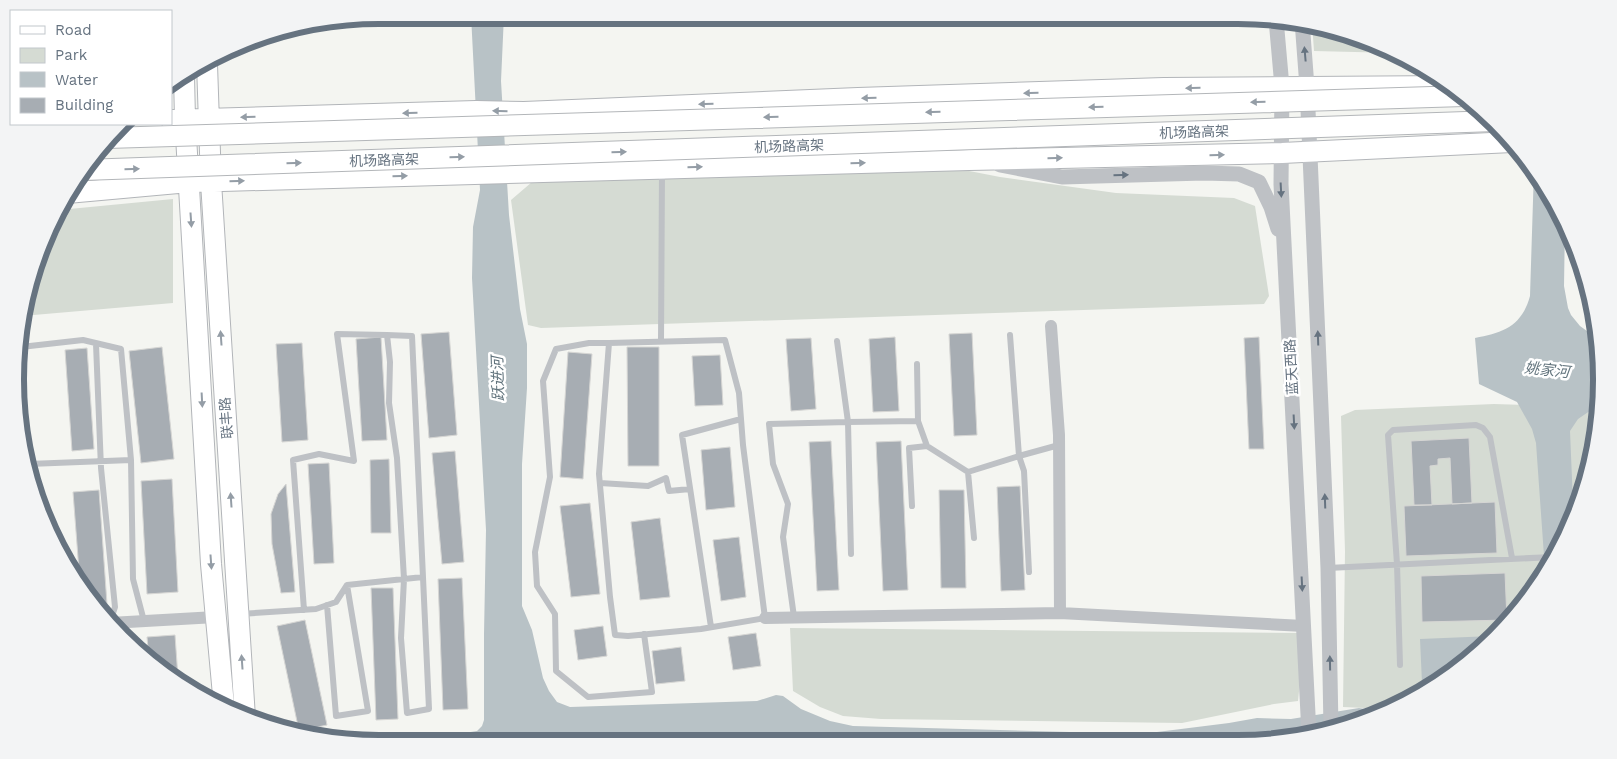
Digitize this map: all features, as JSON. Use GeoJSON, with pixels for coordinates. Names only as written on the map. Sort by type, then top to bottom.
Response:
{"type":"FeatureCollection","features":[{"type":"Feature","properties":{"kind":"main road","name":"联丰路"},"geometry":{"type":"LineString","coordinates":[[207,68],[211,182],[245,709]]}},
{"type":"Feature","properties":{"kind":"main road","name":"联丰路"},"geometry":{"type":"LineString","coordinates":[[183,83],[178,119],[189,182],[210,554],[223,700]]}},
{"type":"Feature","properties":{"kind":"main road"},"geometry":{"type":"LineString","coordinates":[[178,119],[476,111],[524,112],[1164,88],[1438,86]]}},
{"type":"Feature","properties":{"kind":"main road","name":"机场路高架"},"geometry":{"type":"LineString","coordinates":[[119,138],[1453,96]]}},
{"type":"Feature","properties":{"kind":"main road","name":"机场路高架"},"geometry":{"type":"LineString","coordinates":[[92,170],[1482,121]]}},
{"type":"Feature","properties":{"kind":"main road"},"geometry":{"type":"LineString","coordinates":[[77,192],[189,182],[1282,153],[1503,142]]}},
{"type":"Feature","properties":{"kind":"street","name":"蓝天西路"},"geometry":{"type":"LineString","coordinates":[[1277,26],[1282,87],[1281,184],[1309,728]]}},
{"type":"Feature","properties":{"kind":"street","name":"蓝天西路"},"geometry":{"type":"LineString","coordinates":[[1303,30],[1307,87],[1328,568],[1331,723]]}},
{"type":"Feature","properties":{"kind":"street"},"geometry":{"type":"LineString","coordinates":[[969,160],[1062,177],[1204,173],[1239,174],[1259,182],[1271,207],[1285,250]]}},
{"type":"Feature","properties":{"kind":"street"},"geometry":{"type":"LineString","coordinates":[[1051,326],[1059,445],[1060,613]]}},
{"type":"Feature","properties":{"kind":"street"},"geometry":{"type":"LineString","coordinates":[[764,618],[1060,613],[1304,626]]}},
{"type":"Feature","properties":{"kind":"street"},"geometry":{"type":"LineString","coordinates":[[119,622],[216,617]]}},
{"type":"Feature","properties":{"kind":"lane"},"geometry":{"type":"LineString","coordinates":[[661,341],[662,168]]}},
{"type":"Feature","properties":{"kind":"lane"},"geometry":{"type":"LineString","coordinates":[[304,610],[293,460],[319,454],[354,461],[338,334],[386,335],[412,336],[429,709],[406,713],[401,638],[404,579],[397,458],[389,403],[390,362],[386,335]]}},
{"type":"Feature","properties":{"kind":"lane"},"geometry":{"type":"LineString","coordinates":[[1010,336],[1019,456],[1024,471],[1029,572]]}},
{"type":"Feature","properties":{"kind":"lane"},"geometry":{"type":"LineString","coordinates":[[26,346],[83,340],[121,349],[130,460],[133,579],[144,621]]}},
{"type":"Feature","properties":{"kind":"lane"},"geometry":{"type":"LineString","coordinates":[[609,343],[599,474],[615,634],[628,636],[644,634],[711,627],[764,618],[739,394],[724,340],[589,343],[556,349],[543,381],[550,477],[535,552],[537,586],[555,614],[556,670],[588,697],[652,692],[644,634]]}},
{"type":"Feature","properties":{"kind":"lane"},"geometry":{"type":"LineString","coordinates":[[837,340],[848,422],[852,554]]}},
{"type":"Feature","properties":{"kind":"lane"},"geometry":{"type":"LineString","coordinates":[[96,344],[101,460],[115,607],[112,615]]}},
{"type":"Feature","properties":{"kind":"lane"},"geometry":{"type":"LineString","coordinates":[[917,364],[918,421],[927,446],[968,472],[1059,445]]}},
{"type":"Feature","properties":{"kind":"lane"},"geometry":{"type":"LineString","coordinates":[[711,627],[682,436],[741,419]]}},
{"type":"Feature","properties":{"kind":"lane"},"geometry":{"type":"LineString","coordinates":[[794,617],[783,537],[788,504],[773,464],[769,424],[918,421]]}},
{"type":"Feature","properties":{"kind":"lane"},"geometry":{"type":"LineString","coordinates":[[1400,665],[1397,564],[1388,435],[1393,430],[1476,425],[1483,428],[1490,437],[1512,558]]}},
{"type":"Feature","properties":{"kind":"lane"},"geometry":{"type":"LineString","coordinates":[[912,506],[909,448],[927,446]]}},
{"type":"Feature","properties":{"kind":"lane"},"geometry":{"type":"LineString","coordinates":[[34,464],[130,460]]}},
{"type":"Feature","properties":{"kind":"lane"},"geometry":{"type":"LineString","coordinates":[[968,472],[974,538]]}},
{"type":"Feature","properties":{"kind":"lane"},"geometry":{"type":"LineString","coordinates":[[600,483],[648,486],[666,478],[669,491],[690,489]]}},
{"type":"Feature","properties":{"kind":"lane"},"geometry":{"type":"LineString","coordinates":[[1328,568],[1546,557]]}},
{"type":"Feature","properties":{"kind":"lane"},"geometry":{"type":"LineString","coordinates":[[238,614],[316,609],[336,602],[348,585],[423,577]]}},
{"type":"Feature","properties":{"kind":"lane"},"geometry":{"type":"LineString","coordinates":[[327,605],[336,716],[368,711],[348,585]]}},
{"type":"Feature","properties":{"kind":"green space"},"geometry":{"type":"Polygon","coordinates":[[[1313,32],[1330,36],[1378,53],[1314,51],[1313,32]]]}},
{"type":"Feature","properties":{"kind":"green space"},"geometry":{"type":"Polygon","coordinates":[[[959,169],[1000,177],[1116,193],[1234,198],[1255,206],[1269,296],[1264,304],[541,328],[528,325],[511,200],[532,182],[959,169]]]}},
{"type":"Feature","properties":{"kind":"green space"},"geometry":{"type":"Polygon","coordinates":[[[173,199],[173,303],[30,315],[43,265],[67,209],[173,199]]]}},
{"type":"Feature","properties":{"kind":"green space"},"geometry":{"type":"Polygon","coordinates":[[[1494,404],[1592,407],[1581,472],[1566,516],[1546,557],[1520,596],[1489,631],[1454,662],[1415,688],[1395,699],[1366,711],[1365,708],[1343,707],[1345,551],[1341,416],[1355,410],[1494,404]]]}},
{"type":"Feature","properties":{"kind":"green space"},"geometry":{"type":"Polygon","coordinates":[[[790,628],[1305,633],[1298,701],[1274,704],[1182,723],[881,719],[843,716],[820,707],[793,691],[790,628]]]}},
{"type":"Feature","properties":{"kind":"water","name":"跃进河"},"geometry":{"type":"Polygon","coordinates":[[[471,24],[504,24],[501,81],[509,215],[520,309],[527,344],[527,388],[522,464],[522,606],[532,630],[543,678],[557,702],[570,707],[757,701],[776,695],[783,696],[801,709],[830,721],[853,726],[1141,734],[1257,718],[1291,719],[1359,708],[1365,709],[1365,711],[1330,723],[1307,728],[1284,732],[1237,735],[452,735],[477,731],[482,726],[484,720],[486,530],[472,278],[473,227],[480,190],[471,24]]]}},
{"type":"Feature","properties":{"kind":"water","name":"姚家河"},"geometry":{"type":"Polygon","coordinates":[[[1534,183],[1557,222],[1565,240],[1564,286],[1568,308],[1580,326],[1590,333],[1593,380],[1591,410],[1578,419],[1570,431],[1573,497],[1557,537],[1544,560],[1536,443],[1532,429],[1517,402],[1479,384],[1475,338],[1494,334],[1510,326],[1522,315],[1530,296],[1534,183]]]}},
{"type":"Feature","properties":{"kind":"water"},"geometry":{"type":"Polygon","coordinates":[[[1483,636],[1454,662],[1423,683],[1420,639],[1483,636]]]}},
{"type":"Feature","properties":{"kind":"building"},"geometry":{"type":"Polygon","coordinates":[[[449,332],[457,435],[429,438],[421,334],[449,332]]]}},
{"type":"Feature","properties":{"kind":"building"},"geometry":{"type":"Polygon","coordinates":[[[972,333],[977,435],[954,436],[949,334],[972,333]]]}},
{"type":"Feature","properties":{"kind":"building"},"geometry":{"type":"Polygon","coordinates":[[[381,337],[387,440],[362,441],[356,339],[381,337]]]}},
{"type":"Feature","properties":{"kind":"building"},"geometry":{"type":"Polygon","coordinates":[[[895,337],[899,411],[873,412],[869,339],[895,337]]]}},
{"type":"Feature","properties":{"kind":"building"},"geometry":{"type":"Polygon","coordinates":[[[1259,337],[1264,449],[1249,449],[1244,338],[1259,337]]]}},
{"type":"Feature","properties":{"kind":"building"},"geometry":{"type":"Polygon","coordinates":[[[811,338],[816,409],[791,411],[786,339],[811,338]]]}},
{"type":"Feature","properties":{"kind":"building"},"geometry":{"type":"Polygon","coordinates":[[[302,343],[308,440],[282,442],[276,344],[302,343]]]}},
{"type":"Feature","properties":{"kind":"building"},"geometry":{"type":"Polygon","coordinates":[[[162,347],[174,459],[141,463],[129,351],[162,347]]]}},
{"type":"Feature","properties":{"kind":"building"},"geometry":{"type":"Polygon","coordinates":[[[627,347],[659,347],[659,466],[628,466],[627,347]]]}},
{"type":"Feature","properties":{"kind":"building"},"geometry":{"type":"Polygon","coordinates":[[[87,348],[94,449],[72,451],[65,350],[87,348]]]}},
{"type":"Feature","properties":{"kind":"building"},"geometry":{"type":"Polygon","coordinates":[[[568,352],[592,354],[583,479],[560,477],[568,352]]]}},
{"type":"Feature","properties":{"kind":"building"},"geometry":{"type":"Polygon","coordinates":[[[720,355],[723,405],[695,406],[692,356],[720,355]]]}},
{"type":"Feature","properties":{"kind":"building"},"geometry":{"type":"Polygon","coordinates":[[[24,372],[29,435],[25,403],[24,372]]]}},
{"type":"Feature","properties":{"kind":"building"},"geometry":{"type":"Polygon","coordinates":[[[1469,438],[1472,503],[1452,504],[1450,458],[1438,459],[1438,465],[1430,466],[1432,505],[1414,505],[1411,441],[1469,438]]]}},
{"type":"Feature","properties":{"kind":"building"},"geometry":{"type":"Polygon","coordinates":[[[831,441],[839,590],[817,591],[809,442],[831,441]]]}},
{"type":"Feature","properties":{"kind":"building"},"geometry":{"type":"Polygon","coordinates":[[[901,441],[908,590],[883,591],[876,442],[901,441]]]}},
{"type":"Feature","properties":{"kind":"building"},"geometry":{"type":"Polygon","coordinates":[[[730,447],[735,507],[706,510],[701,450],[730,447]]]}},
{"type":"Feature","properties":{"kind":"building"},"geometry":{"type":"Polygon","coordinates":[[[455,451],[464,562],[442,564],[432,453],[455,451]]]}},
{"type":"Feature","properties":{"kind":"building"},"geometry":{"type":"Polygon","coordinates":[[[389,459],[391,533],[371,533],[370,460],[389,459]]]}},
{"type":"Feature","properties":{"kind":"building"},"geometry":{"type":"Polygon","coordinates":[[[329,463],[334,563],[314,564],[308,464],[329,463]]]}},
{"type":"Feature","properties":{"kind":"building"},"geometry":{"type":"Polygon","coordinates":[[[172,479],[178,592],[147,594],[141,481],[172,479]]]}},
{"type":"Feature","properties":{"kind":"building"},"geometry":{"type":"Polygon","coordinates":[[[286,484],[295,592],[281,593],[272,544],[271,514],[278,494],[286,484]]]}},
{"type":"Feature","properties":{"kind":"building"},"geometry":{"type":"Polygon","coordinates":[[[1020,486],[1025,590],[1001,591],[997,487],[1020,486]]]}},
{"type":"Feature","properties":{"kind":"building"},"geometry":{"type":"Polygon","coordinates":[[[99,490],[107,604],[104,604],[97,596],[79,569],[73,492],[99,490]]]}},
{"type":"Feature","properties":{"kind":"building"},"geometry":{"type":"Polygon","coordinates":[[[939,490],[964,490],[966,588],[941,588],[939,490]]]}},
{"type":"Feature","properties":{"kind":"building"},"geometry":{"type":"Polygon","coordinates":[[[1495,502],[1497,553],[1406,556],[1404,506],[1495,502]]]}},
{"type":"Feature","properties":{"kind":"building"},"geometry":{"type":"Polygon","coordinates":[[[590,503],[600,594],[571,597],[560,506],[590,503]]]}},
{"type":"Feature","properties":{"kind":"building"},"geometry":{"type":"Polygon","coordinates":[[[660,518],[670,597],[640,600],[631,522],[660,518]]]}},
{"type":"Feature","properties":{"kind":"building"},"geometry":{"type":"Polygon","coordinates":[[[739,537],[746,597],[721,601],[713,540],[739,537]]]}},
{"type":"Feature","properties":{"kind":"building"},"geometry":{"type":"Polygon","coordinates":[[[1505,573],[1507,612],[1499,620],[1422,622],[1421,576],[1505,573]]]}},
{"type":"Feature","properties":{"kind":"building"},"geometry":{"type":"Polygon","coordinates":[[[462,578],[468,709],[443,710],[438,579],[462,578]]]}},
{"type":"Feature","properties":{"kind":"building"},"geometry":{"type":"Polygon","coordinates":[[[371,588],[393,588],[398,719],[376,720],[371,588]]]}},
{"type":"Feature","properties":{"kind":"building"},"geometry":{"type":"Polygon","coordinates":[[[305,620],[327,725],[312,728],[298,725],[277,626],[305,620]]]}},
{"type":"Feature","properties":{"kind":"building"},"geometry":{"type":"Polygon","coordinates":[[[603,626],[607,656],[578,660],[574,630],[603,626]]]}},
{"type":"Feature","properties":{"kind":"building"},"geometry":{"type":"Polygon","coordinates":[[[756,633],[761,666],[733,670],[728,637],[756,633]]]}},
{"type":"Feature","properties":{"kind":"building"},"geometry":{"type":"Polygon","coordinates":[[[175,635],[178,672],[148,650],[147,637],[175,635]]]}},
{"type":"Feature","properties":{"kind":"building"},"geometry":{"type":"Polygon","coordinates":[[[681,647],[685,681],[656,684],[652,651],[681,647]]]}}]}
